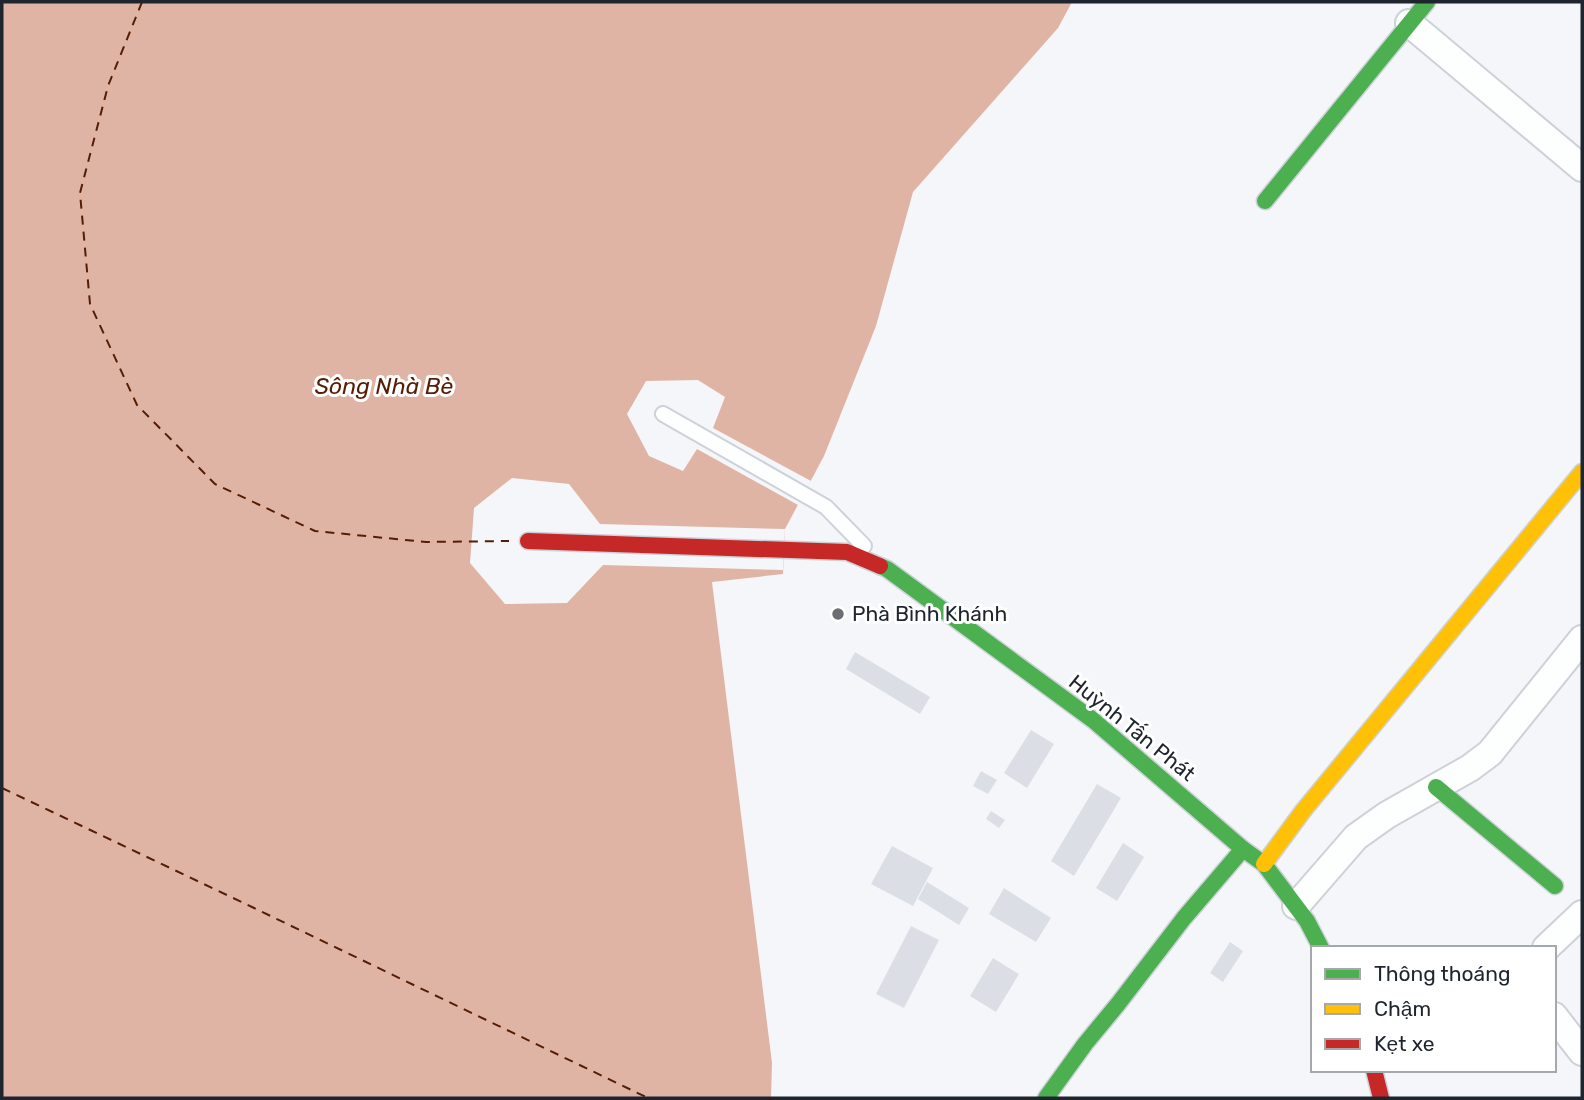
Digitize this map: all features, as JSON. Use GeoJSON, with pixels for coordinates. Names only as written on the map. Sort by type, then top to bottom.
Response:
{"type":"FeatureCollection","features":[{"type":"Feature","properties":{"kind":"street"},"geometry":{"type":"LineString","coordinates":[[1265,201],[1427,2]]}},
{"type":"Feature","properties":{"kind":"street"},"geometry":{"type":"LineString","coordinates":[[1409,23],[1582,168]]}},
{"type":"Feature","properties":{"kind":"street"},"geometry":{"type":"LineString","coordinates":[[1265,864],[1303,811],[1582,472]]}},
{"type":"Feature","properties":{"kind":"street","name":"Huỳnh Tấn Phát"},"geometry":{"type":"LineString","coordinates":[[528,541],[847,552],[887,569],[1093,720],[1243,849],[1265,864],[1307,921],[1320,946]]}},
{"type":"Feature","properties":{"kind":"street"},"geometry":{"type":"LineString","coordinates":[[1296,906],[1356,837],[1387,815],[1470,768],[1490,753],[1582,639]]}},
{"type":"Feature","properties":{"kind":"street"},"geometry":{"type":"LineString","coordinates":[[1436,787],[1555,886]]}},
{"type":"Feature","properties":{"kind":"street"},"geometry":{"type":"LineString","coordinates":[[1046,1098],[1084,1044],[1184,918],[1243,849]]}},
{"type":"Feature","properties":{"kind":"street"},"geometry":{"type":"LineString","coordinates":[[1548,946],[1582,914]]}},
{"type":"Feature","properties":{"kind":"street"},"geometry":{"type":"LineString","coordinates":[[1556,1019],[1582,1052]]}},
{"type":"Feature","properties":{"kind":"lane"},"geometry":{"type":"LineString","coordinates":[[663,414],[826,507],[887,569]]}},
{"type":"Feature","properties":{"kind":"water","name":"Sông Nhà Bè"},"geometry":{"type":"Polygon","coordinates":[[[2,2],[1072,2],[1058,28],[913,192],[876,326],[824,456],[785,529],[783,574],[712,582],[772,1063],[771,1098],[2,1098],[2,2]]]}},
{"type":"Feature","properties":{"kind":"pier"},"geometry":{"type":"Polygon","coordinates":[[[698,380],[725,397],[713,428],[811,481],[798,505],[697,449],[683,471],[649,456],[627,414],[646,381],[698,380]]]}},
{"type":"Feature","properties":{"kind":"pier"},"geometry":{"type":"Polygon","coordinates":[[[512,478],[569,484],[600,524],[785,529],[783,570],[603,565],[567,603],[505,604],[470,563],[474,508],[512,478]]]}},
{"type":"Feature","properties":{"kind":"building"},"geometry":{"type":"Polygon","coordinates":[[[855,652],[930,697],[920,714],[846,669],[855,652]]]}},
{"type":"Feature","properties":{"kind":"building"},"geometry":{"type":"Polygon","coordinates":[[[1031,730],[1054,744],[1027,788],[1004,773],[1031,730]]]}},
{"type":"Feature","properties":{"kind":"building"},"geometry":{"type":"Polygon","coordinates":[[[981,771],[997,780],[988,794],[973,786],[981,771]]]}},
{"type":"Feature","properties":{"kind":"building"},"geometry":{"type":"Polygon","coordinates":[[[1097,784],[1121,798],[1074,876],[1051,861],[1097,784]]]}},
{"type":"Feature","properties":{"kind":"building"},"geometry":{"type":"Polygon","coordinates":[[[991,811],[1005,820],[999,828],[986,819],[991,811]]]}},
{"type":"Feature","properties":{"kind":"building"},"geometry":{"type":"Polygon","coordinates":[[[1123,843],[1144,857],[1117,901],[1096,888],[1123,843]]]}},
{"type":"Feature","properties":{"kind":"building"},"geometry":{"type":"Polygon","coordinates":[[[892,846],[933,868],[913,906],[871,884],[892,846]]]}},
{"type":"Feature","properties":{"kind":"building"},"geometry":{"type":"Polygon","coordinates":[[[927,882],[969,908],[959,925],[918,899],[927,882]]]}},
{"type":"Feature","properties":{"kind":"building"},"geometry":{"type":"Polygon","coordinates":[[[1004,888],[1051,918],[1036,942],[989,914],[1004,888]]]}},
{"type":"Feature","properties":{"kind":"building"},"geometry":{"type":"Polygon","coordinates":[[[911,926],[939,940],[904,1008],[876,994],[911,926]]]}},
{"type":"Feature","properties":{"kind":"building"},"geometry":{"type":"Polygon","coordinates":[[[1230,942],[1243,951],[1223,982],[1210,973],[1230,942]]]}},
{"type":"Feature","properties":{"kind":"building"},"geometry":{"type":"Polygon","coordinates":[[[993,958],[1019,974],[996,1012],[970,996],[993,958]]]}},
{"type":"Feature","properties":{"kind":"ferry route"},"geometry":{"type":"LineString","coordinates":[[142,2],[108,86],[80,193],[90,304],[137,405],[215,484],[315,531],[426,542],[509,541]]}},
{"type":"Feature","properties":{"kind":"ferry route"},"geometry":{"type":"LineString","coordinates":[[2,788],[648,1098]]}},
{"type":"Feature","properties":{"kind":"traffic: fast"},"geometry":{"type":"LineString","coordinates":[[1265,201],[1427,2]]}},
{"type":"Feature","properties":{"kind":"traffic: fast"},"geometry":{"type":"LineString","coordinates":[[880,566],[1093,720],[1264,864],[1307,921],[1320,946]]}},
{"type":"Feature","properties":{"kind":"traffic: fast"},"geometry":{"type":"LineString","coordinates":[[1436,787],[1555,886]]}},
{"type":"Feature","properties":{"kind":"traffic: fast"},"geometry":{"type":"LineString","coordinates":[[1046,1098],[1184,918],[1243,849]]}},
{"type":"Feature","properties":{"kind":"traffic: slow"},"geometry":{"type":"LineString","coordinates":[[1264,864],[1303,811],[1582,472]]}},
{"type":"Feature","properties":{"kind":"traffic: jam"},"geometry":{"type":"LineString","coordinates":[[528,541],[847,552],[880,566]]}},
{"type":"Feature","properties":{"kind":"traffic: jam"},"geometry":{"type":"LineString","coordinates":[[1374,1072],[1381,1098]]}},
{"type":"Feature","properties":{"kind":"place","name":"Phà Bình Khánh"},"geometry":{"type":"Point","coordinates":[838,614]}}]}
